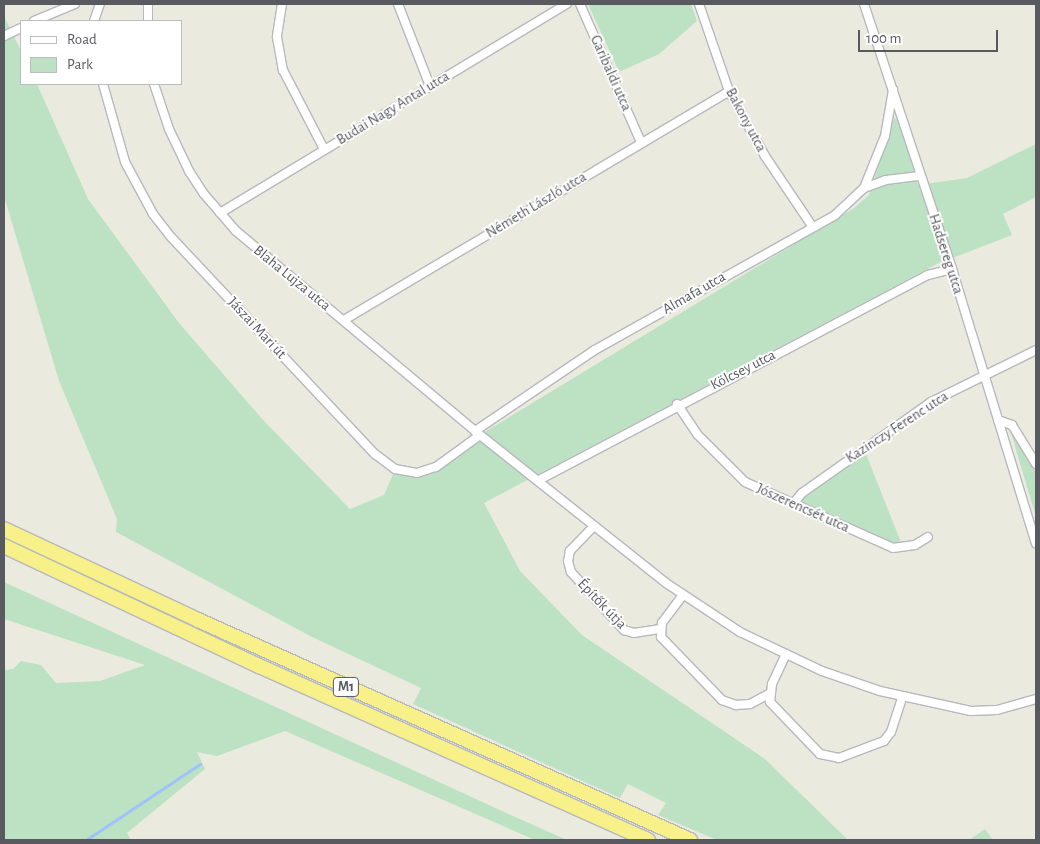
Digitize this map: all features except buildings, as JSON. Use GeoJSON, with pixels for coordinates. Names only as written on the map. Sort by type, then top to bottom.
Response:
{"type":"FeatureCollection","features":[{"type":"Feature","properties":{"kind":"highway","name":"M1"},"geometry":{"type":"LineString","coordinates":[[4,529],[189,616],[690,840]]}},
{"type":"Feature","properties":{"kind":"highway","name":"M1"},"geometry":{"type":"LineString","coordinates":[[4,546],[259,666],[648,840]]}},
{"type":"Feature","properties":{"kind":"street"},"geometry":{"type":"LineString","coordinates":[[36,20],[75,4]]}},
{"type":"Feature","properties":{"kind":"street"},"geometry":{"type":"LineString","coordinates":[[94,20],[100,4]]}},
{"type":"Feature","properties":{"kind":"street"},"geometry":{"type":"LineString","coordinates":[[148,4],[148,20]]}},
{"type":"Feature","properties":{"kind":"street"},"geometry":{"type":"LineString","coordinates":[[282,4],[277,37],[283,70],[324,148]]}},
{"type":"Feature","properties":{"kind":"street"},"geometry":{"type":"LineString","coordinates":[[398,4],[430,86]]}},
{"type":"Feature","properties":{"kind":"street","name":"Budai Nagy Antal utca"},"geometry":{"type":"LineString","coordinates":[[220,213],[324,148],[567,4]]}},
{"type":"Feature","properties":{"kind":"street","name":"Garibaldi utca"},"geometry":{"type":"LineString","coordinates":[[580,4],[642,142]]}},
{"type":"Feature","properties":{"kind":"street","name":"Bakony utca"},"geometry":{"type":"LineString","coordinates":[[699,4],[729,91],[765,156],[812,226]]}},
{"type":"Feature","properties":{"kind":"street","name":"Hadsereg utca"},"geometry":{"type":"LineString","coordinates":[[864,4],[952,269],[1036,543]]}},
{"type":"Feature","properties":{"kind":"street"},"geometry":{"type":"LineString","coordinates":[[4,36],[20,28]]}},
{"type":"Feature","properties":{"kind":"street","name":"Jászai Mari út"},"geometry":{"type":"LineString","coordinates":[[103,85],[125,162],[154,214],[171,237],[380,459],[407,472],[427,471],[477,433]]}},
{"type":"Feature","properties":{"kind":"street","name":"Blaha Lujza utca"},"geometry":{"type":"LineString","coordinates":[[154,85],[178,150],[204,194],[220,213],[253,247],[344,320],[477,433]]}},
{"type":"Feature","properties":{"kind":"street","name":"Hadsereg utca"},"geometry":{"type":"LineString","coordinates":[[864,188],[885,136],[893,87]]}},
{"type":"Feature","properties":{"kind":"street","name":"Németh László utca"},"geometry":{"type":"LineString","coordinates":[[344,320],[729,91]]}},
{"type":"Feature","properties":{"kind":"street","name":"Almafa utca"},"geometry":{"type":"LineString","coordinates":[[477,433],[593,351],[841,210],[864,188],[886,180],[920,176]]}},
{"type":"Feature","properties":{"kind":"street","name":"Kölcsey utca"},"geometry":{"type":"LineString","coordinates":[[539,480],[677,404],[928,275],[952,269]]}},
{"type":"Feature","properties":{"kind":"street","name":"Kazinczy Ferenc utca"},"geometry":{"type":"LineString","coordinates":[[793,504],[802,493],[884,433],[931,402],[1036,350]]}},
{"type":"Feature","properties":{"kind":"street","name":"Jószerencsét utca"},"geometry":{"type":"LineString","coordinates":[[677,404],[698,435],[745,482],[893,548],[915,545],[928,537]]}},
{"type":"Feature","properties":{"kind":"street"},"geometry":{"type":"LineString","coordinates":[[998,420],[1012,425],[1036,464]]}},
{"type":"Feature","properties":{"kind":"street"},"geometry":{"type":"LineString","coordinates":[[477,433],[683,595],[740,632],[786,654],[854,683],[902,698],[971,711],[997,710],[1036,699]]}},
{"type":"Feature","properties":{"kind":"street","name":"Építők útja"},"geometry":{"type":"LineString","coordinates":[[594,526],[570,551],[568,561],[571,572],[624,630],[634,634],[660,629]]}},
{"type":"Feature","properties":{"kind":"street"},"geometry":{"type":"LineString","coordinates":[[683,595],[660,629],[661,637],[722,700],[736,705],[750,704],[768,694],[786,654]]}},
{"type":"Feature","properties":{"kind":"street"},"geometry":{"type":"LineString","coordinates":[[768,694],[770,702],[800,736],[820,754],[839,758],[884,741],[891,732],[902,698]]}},
{"type":"Feature","properties":{"kind":"green space"},"geometry":{"type":"Polygon","coordinates":[[[588,4],[691,4],[697,21],[659,54],[619,72],[588,4]]]}},
{"type":"Feature","properties":{"kind":"green space"},"geometry":{"type":"Polygon","coordinates":[[[4,16],[20,49],[20,85],[37,85],[88,199],[179,323],[263,420],[350,509],[384,495],[394,472],[435,471],[483,433],[854,208],[869,195],[894,118],[899,120],[918,185],[967,178],[1036,144],[1036,197],[1003,214],[1012,235],[937,264],[484,503],[520,571],[582,635],[765,759],[848,840],[717,840],[658,815],[666,803],[628,784],[620,798],[413,704],[421,688],[312,637],[116,532],[117,519],[59,381],[4,196],[4,16]]]}},
{"type":"Feature","properties":{"kind":"green space"},"geometry":{"type":"Polygon","coordinates":[[[1008,423],[1036,473],[1036,517],[1008,423]]]}},
{"type":"Feature","properties":{"kind":"green space"},"geometry":{"type":"Polygon","coordinates":[[[864,449],[902,545],[899,547],[799,502],[805,492],[864,449]]]}},
{"type":"Feature","properties":{"kind":"green space"},"geometry":{"type":"Polygon","coordinates":[[[4,582],[567,840],[535,840],[285,731],[217,756],[197,752],[205,769],[127,833],[131,840],[4,840],[4,670],[13,669],[21,661],[41,665],[56,683],[100,681],[145,665],[4,619],[4,582]]]}},
{"type":"Feature","properties":{"kind":"green space"},"geometry":{"type":"Polygon","coordinates":[[[985,829],[993,840],[969,840],[985,829]]]}},
{"type":"Feature","properties":{"kind":"waterway"},"geometry":{"type":"LineString","coordinates":[[86,840],[200,764]]}}]}
